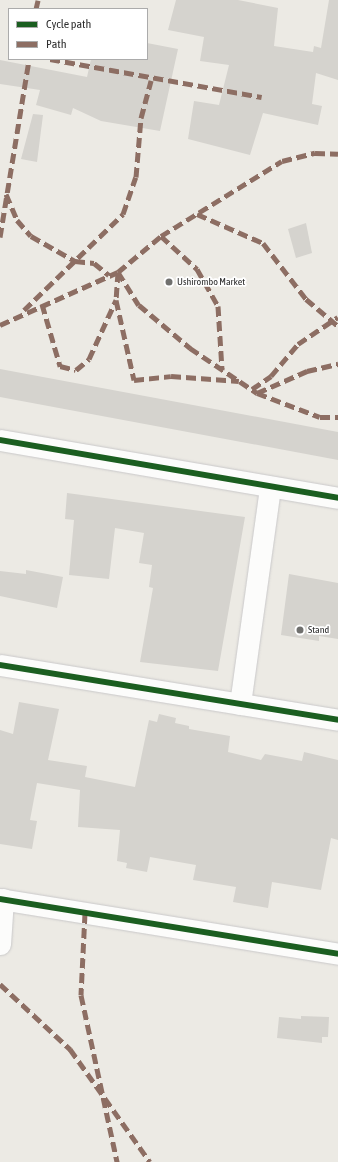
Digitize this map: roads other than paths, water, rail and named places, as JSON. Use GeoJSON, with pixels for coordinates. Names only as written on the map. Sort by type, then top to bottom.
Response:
{"type":"FeatureCollection","features":[{"type":"Feature","properties":{"kind":"street"},"geometry":{"type":"LineString","coordinates":[[0,440],[338,498]]}},
{"type":"Feature","properties":{"kind":"street"},"geometry":{"type":"LineString","coordinates":[[240,704],[270,487]]}},
{"type":"Feature","properties":{"kind":"street"},"geometry":{"type":"LineString","coordinates":[[0,665],[338,720]]}},
{"type":"Feature","properties":{"kind":"street"},"geometry":{"type":"LineString","coordinates":[[0,944],[1,899],[338,954]]}},
{"type":"Feature","properties":{"kind":"place","name":"Ushirombo Market"},"geometry":{"type":"Point","coordinates":[169,282]}},
{"type":"Feature","properties":{"kind":"place","name":"Stand"},"geometry":{"type":"Point","coordinates":[300,630]}}]}
